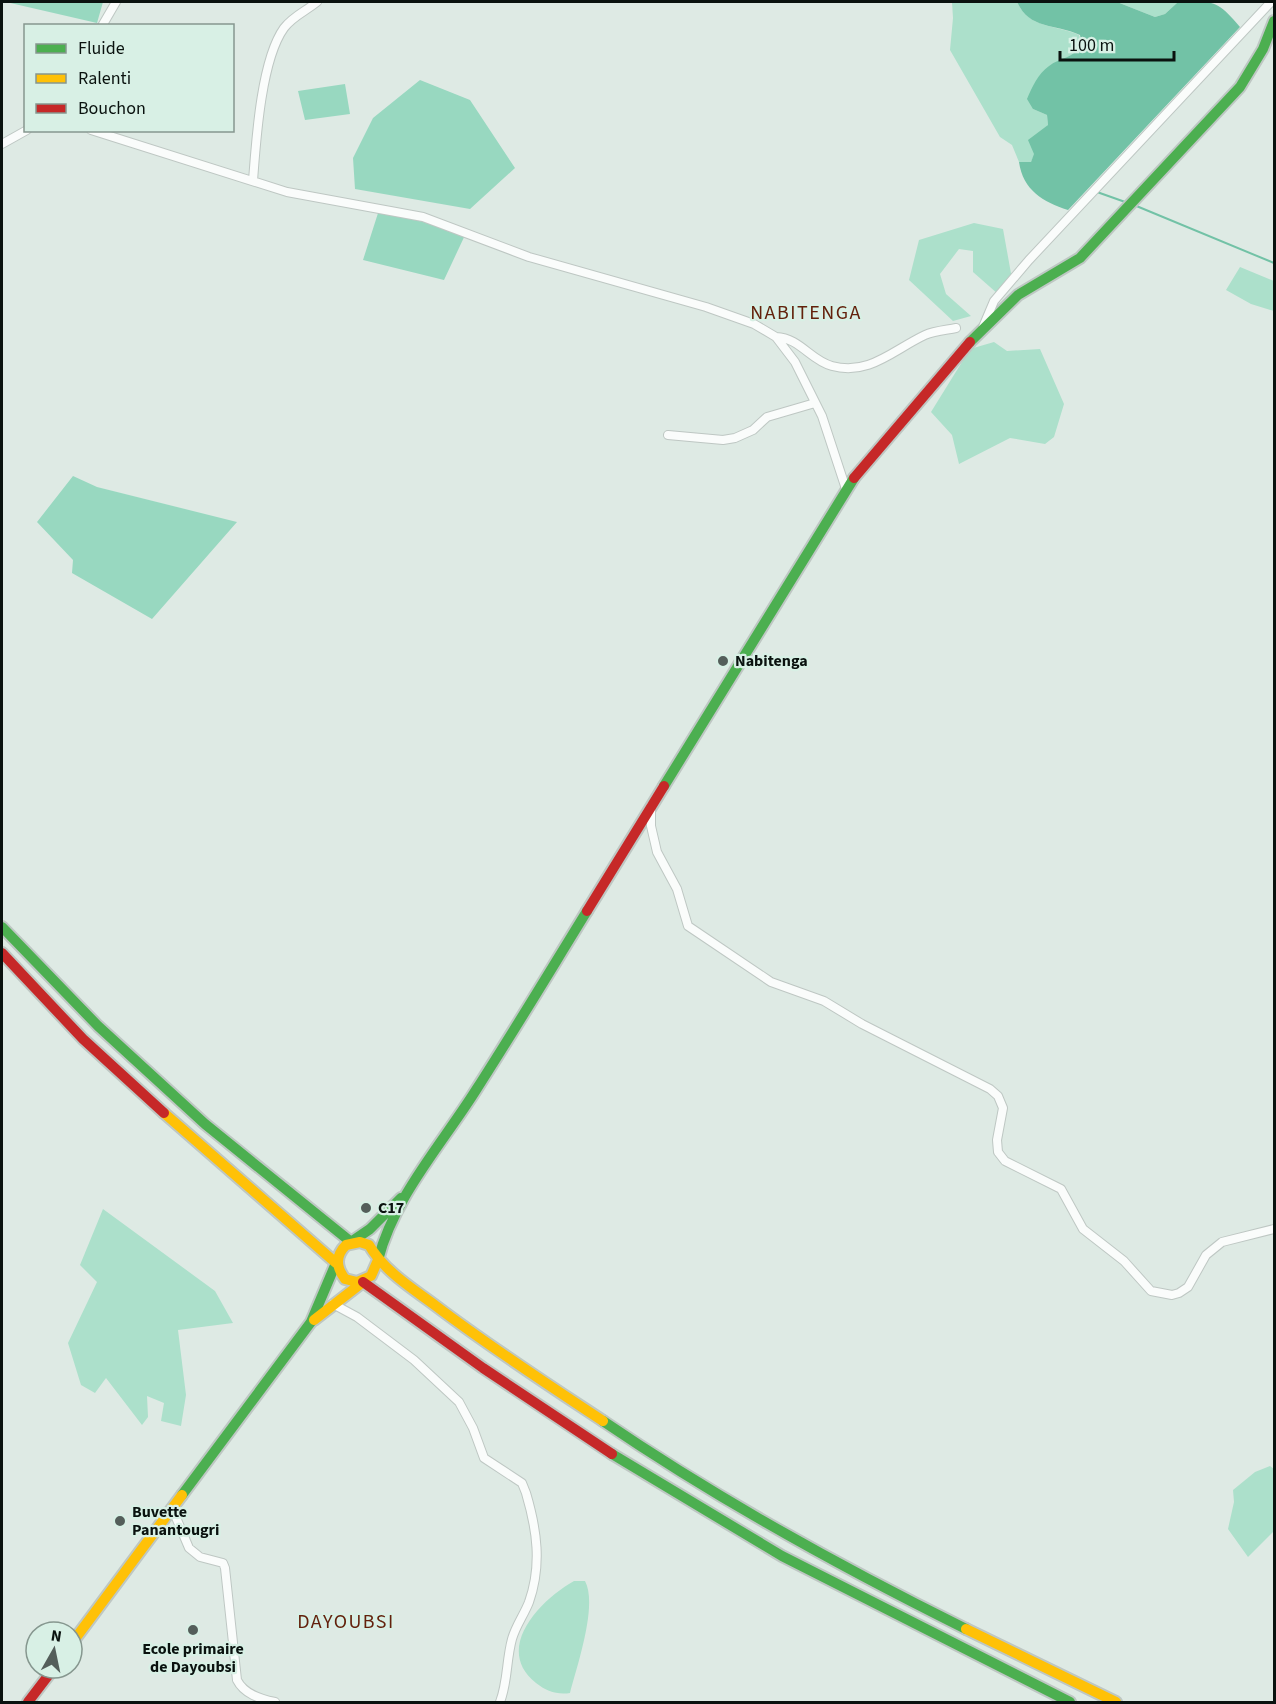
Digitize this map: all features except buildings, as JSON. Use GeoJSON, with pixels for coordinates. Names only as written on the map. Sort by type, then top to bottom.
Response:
{"type":"FeatureCollection","features":[{"type":"Feature","properties":{"kind":"main road"},"geometry":{"type":"LineString","coordinates":[[311,1322],[374,1274],[382,1244],[408,1191],[476,1091],[846,489],[902,419],[980,333],[1018,295],[1080,258],[1240,87],[1263,49],[1275,21]]}},
{"type":"Feature","properties":{"kind":"main road"},"geometry":{"type":"LineString","coordinates":[[2,927],[98,1026],[205,1124],[351,1242],[369,1245],[378,1260],[472,1333],[556,1391],[725,1500],[883,1588],[1116,1702]]}},
{"type":"Feature","properties":{"kind":"main road"},"geometry":{"type":"LineString","coordinates":[[2,953],[83,1039],[192,1139],[336,1263],[345,1279],[363,1282],[542,1409],[691,1503],[835,1586],[1070,1702]]}},
{"type":"Feature","properties":{"kind":"main road"},"geometry":{"type":"LineString","coordinates":[[84,1627],[311,1322],[340,1250],[370,1229],[408,1191]]}},
{"type":"Feature","properties":{"kind":"main road"},"geometry":{"type":"LineString","coordinates":[[28,1702],[45,1680]]}},
{"type":"Feature","properties":{"kind":"street"},"geometry":{"type":"LineString","coordinates":[[103,24],[116,2]]}},
{"type":"Feature","properties":{"kind":"street"},"geometry":{"type":"LineString","coordinates":[[253,182],[257,130],[275,45],[287,24],[317,2]]}},
{"type":"Feature","properties":{"kind":"street"},"geometry":{"type":"LineString","coordinates":[[980,333],[994,301],[1035,253],[1271,2]]}},
{"type":"Feature","properties":{"kind":"street"},"geometry":{"type":"LineString","coordinates":[[2,144],[24,132]]}},
{"type":"Feature","properties":{"kind":"street"},"geometry":{"type":"LineString","coordinates":[[97,132],[253,182],[328,202],[423,217],[529,257],[722,312],[754,324],[776,337],[787,348],[815,403],[846,489]]}},
{"type":"Feature","properties":{"kind":"street"},"geometry":{"type":"LineString","coordinates":[[776,337],[788,338],[831,366],[866,368],[926,335],[956,328]]}},
{"type":"Feature","properties":{"kind":"street"},"geometry":{"type":"LineString","coordinates":[[668,435],[723,440],[735,438],[753,430],[767,417],[815,403]]}},
{"type":"Feature","properties":{"kind":"street"},"geometry":{"type":"LineString","coordinates":[[651,806],[651,826],[657,852],[677,889],[688,926],[771,982],[824,1001],[862,1024],[990,1089],[999,1096],[1003,1108],[997,1140],[998,1152],[1005,1161],[1061,1189],[1083,1229],[1124,1261],[1151,1292],[1172,1295],[1179,1293],[1188,1287],[1206,1255],[1222,1242],[1275,1229]]}},
{"type":"Feature","properties":{"kind":"street"},"geometry":{"type":"LineString","coordinates":[[333,1304],[357,1317],[414,1360],[459,1402],[473,1428],[484,1458],[522,1483],[534,1529],[538,1567],[529,1603],[517,1624],[511,1641],[508,1674],[500,1702]]}},
{"type":"Feature","properties":{"kind":"street"},"geometry":{"type":"LineString","coordinates":[[172,1508],[189,1548],[200,1557],[223,1563],[225,1568],[237,1680],[240,1687],[246,1692],[275,1702]]}},
{"type":"Feature","properties":{"kind":"shaded area"},"geometry":{"type":"Polygon","coordinates":[[[6,2],[103,2],[97,23],[6,2]]]}},
{"type":"Feature","properties":{"kind":"shaded area"},"geometry":{"type":"Polygon","coordinates":[[[952,2],[1017,2],[1022,11],[1036,21],[1079,35],[1082,45],[1075,55],[1049,66],[1033,109],[1047,115],[1048,125],[1031,162],[1019,162],[1012,145],[1000,137],[950,50],[952,2]]]}},
{"type":"Feature","properties":{"kind":"shaded area"},"geometry":{"type":"Polygon","coordinates":[[[1017,2],[1117,2],[1155,17],[1165,14],[1178,2],[1207,2],[1220,7],[1240,27],[1068,210],[1036,194],[1025,180],[1019,162],[1031,162],[1034,154],[1028,140],[1048,125],[1047,115],[1033,109],[1027,99],[1031,90],[1045,69],[1078,50],[1082,45],[1080,35],[1036,22],[1022,11],[1017,2]]]}},
{"type":"Feature","properties":{"kind":"shaded area"},"geometry":{"type":"Polygon","coordinates":[[[1117,2],[1178,2],[1165,14],[1155,17],[1117,2]]]}},
{"type":"Feature","properties":{"kind":"shaded area"},"geometry":{"type":"Polygon","coordinates":[[[420,80],[470,100],[515,168],[470,209],[355,189],[353,158],[373,118],[420,80]]]}},
{"type":"Feature","properties":{"kind":"shaded area"},"geometry":{"type":"Polygon","coordinates":[[[345,84],[350,114],[305,120],[298,91],[345,84]]]}},
{"type":"Feature","properties":{"kind":"shaded area"},"geometry":{"type":"Polygon","coordinates":[[[379,210],[404,213],[466,233],[444,280],[363,260],[379,210]]]}},
{"type":"Feature","properties":{"kind":"shaded area"},"geometry":{"type":"Polygon","coordinates":[[[974,223],[1003,229],[1012,279],[998,294],[973,272],[973,251],[959,249],[940,274],[946,294],[971,316],[953,321],[909,280],[919,240],[974,223]]]}},
{"type":"Feature","properties":{"kind":"shaded area"},"geometry":{"type":"Polygon","coordinates":[[[1240,267],[1274,281],[1274,311],[1251,304],[1226,290],[1240,267]]]}},
{"type":"Feature","properties":{"kind":"shaded area"},"geometry":{"type":"Polygon","coordinates":[[[994,342],[1007,351],[1040,349],[1064,404],[1054,437],[1045,444],[1010,438],[959,464],[952,435],[931,412],[970,349],[994,342]]]}},
{"type":"Feature","properties":{"kind":"shaded area"},"geometry":{"type":"Polygon","coordinates":[[[73,476],[97,487],[237,522],[152,619],[72,573],[73,560],[37,522],[73,476]]]}},
{"type":"Feature","properties":{"kind":"shaded area"},"geometry":{"type":"Polygon","coordinates":[[[103,1209],[215,1291],[233,1323],[178,1330],[186,1395],[181,1426],[161,1421],[164,1403],[147,1396],[148,1417],[142,1425],[106,1378],[95,1393],[81,1385],[68,1343],[97,1282],[80,1265],[103,1209]]]}},
{"type":"Feature","properties":{"kind":"shaded area"},"geometry":{"type":"Polygon","coordinates":[[[1270,1466],[1274,1469],[1274,1531],[1248,1557],[1228,1529],[1234,1502],[1233,1490],[1255,1472],[1270,1466]]]}},
{"type":"Feature","properties":{"kind":"shaded area"},"geometry":{"type":"Polygon","coordinates":[[[574,1581],[585,1581],[589,1605],[588,1620],[570,1693],[556,1693],[540,1686],[524,1670],[519,1655],[520,1641],[526,1626],[536,1613],[561,1589],[574,1581]]]}},
{"type":"Feature","properties":{"kind":"waterway"},"geometry":{"type":"LineString","coordinates":[[1097,192],[1128,203]]}},
{"type":"Feature","properties":{"kind":"waterway"},"geometry":{"type":"LineString","coordinates":[[1134,205],[1274,263]]}},
{"type":"Feature","properties":{"kind":"traffic: fast"},"geometry":{"type":"LineString","coordinates":[[970,342],[1018,295],[1080,258],[1240,87],[1263,49],[1274,21]]}},
{"type":"Feature","properties":{"kind":"traffic: fast"},"geometry":{"type":"LineString","coordinates":[[664,786],[854,478]]}},
{"type":"Feature","properties":{"kind":"traffic: fast"},"geometry":{"type":"LineString","coordinates":[[378,1260],[385,1237],[407,1193],[490,1068],[587,911]]}},
{"type":"Feature","properties":{"kind":"traffic: fast"},"geometry":{"type":"LineString","coordinates":[[2,927],[98,1026],[205,1124],[351,1242]]}},
{"type":"Feature","properties":{"kind":"traffic: fast"},"geometry":{"type":"LineString","coordinates":[[351,1242],[370,1229],[401,1198]]}},
{"type":"Feature","properties":{"kind":"traffic: fast"},"geometry":{"type":"LineString","coordinates":[[182,1495],[311,1322],[336,1263]]}},
{"type":"Feature","properties":{"kind":"traffic: fast"},"geometry":{"type":"LineString","coordinates":[[603,1421],[691,1478],[781,1531],[966,1629]]}},
{"type":"Feature","properties":{"kind":"traffic: fast"},"geometry":{"type":"LineString","coordinates":[[612,1454],[782,1556],[1070,1702]]}},
{"type":"Feature","properties":{"kind":"traffic: slow"},"geometry":{"type":"LineString","coordinates":[[164,1113],[336,1263]]}},
{"type":"Feature","properties":{"kind":"traffic: slow"},"geometry":{"type":"LineString","coordinates":[[378,1260],[371,1276],[357,1282],[345,1279],[340,1270],[338,1257],[346,1245],[360,1242],[369,1245],[375,1255],[408,1286],[498,1351],[603,1421]]}},
{"type":"Feature","properties":{"kind":"traffic: slow"},"geometry":{"type":"LineString","coordinates":[[314,1320],[363,1282]]}},
{"type":"Feature","properties":{"kind":"traffic: slow"},"geometry":{"type":"LineString","coordinates":[[84,1627],[182,1495]]}},
{"type":"Feature","properties":{"kind":"traffic: slow"},"geometry":{"type":"LineString","coordinates":[[966,1629],[1116,1702]]}},
{"type":"Feature","properties":{"kind":"traffic: jam"},"geometry":{"type":"LineString","coordinates":[[854,478],[970,342]]}},
{"type":"Feature","properties":{"kind":"traffic: jam"},"geometry":{"type":"LineString","coordinates":[[587,911],[664,786]]}},
{"type":"Feature","properties":{"kind":"traffic: jam"},"geometry":{"type":"LineString","coordinates":[[2,953],[83,1039],[164,1113]]}},
{"type":"Feature","properties":{"kind":"traffic: jam"},"geometry":{"type":"LineString","coordinates":[[363,1282],[483,1368],[612,1454]]}},
{"type":"Feature","properties":{"kind":"traffic: jam"},"geometry":{"type":"LineString","coordinates":[[28,1702],[45,1680]]}},
{"type":"Feature","properties":{"kind":"place","name":"Nabitenga"},"geometry":{"type":"Point","coordinates":[723,661]}},
{"type":"Feature","properties":{"kind":"place","name":"C17"},"geometry":{"type":"Point","coordinates":[366,1208]}},
{"type":"Feature","properties":{"kind":"place","name":"Buvette Panantougri"},"geometry":{"type":"Point","coordinates":[120,1521]}},
{"type":"Feature","properties":{"kind":"place","name":"Ecole primaire de Dayoubsi"},"geometry":{"type":"Point","coordinates":[193,1630]}},
{"type":"Feature","properties":{"kind":"district","name":"NABITENGA"},"geometry":{"type":"Point","coordinates":[806,313]}},
{"type":"Feature","properties":{"kind":"district","name":"DAYOUBSI"},"geometry":{"type":"Point","coordinates":[346,1622]}}]}
